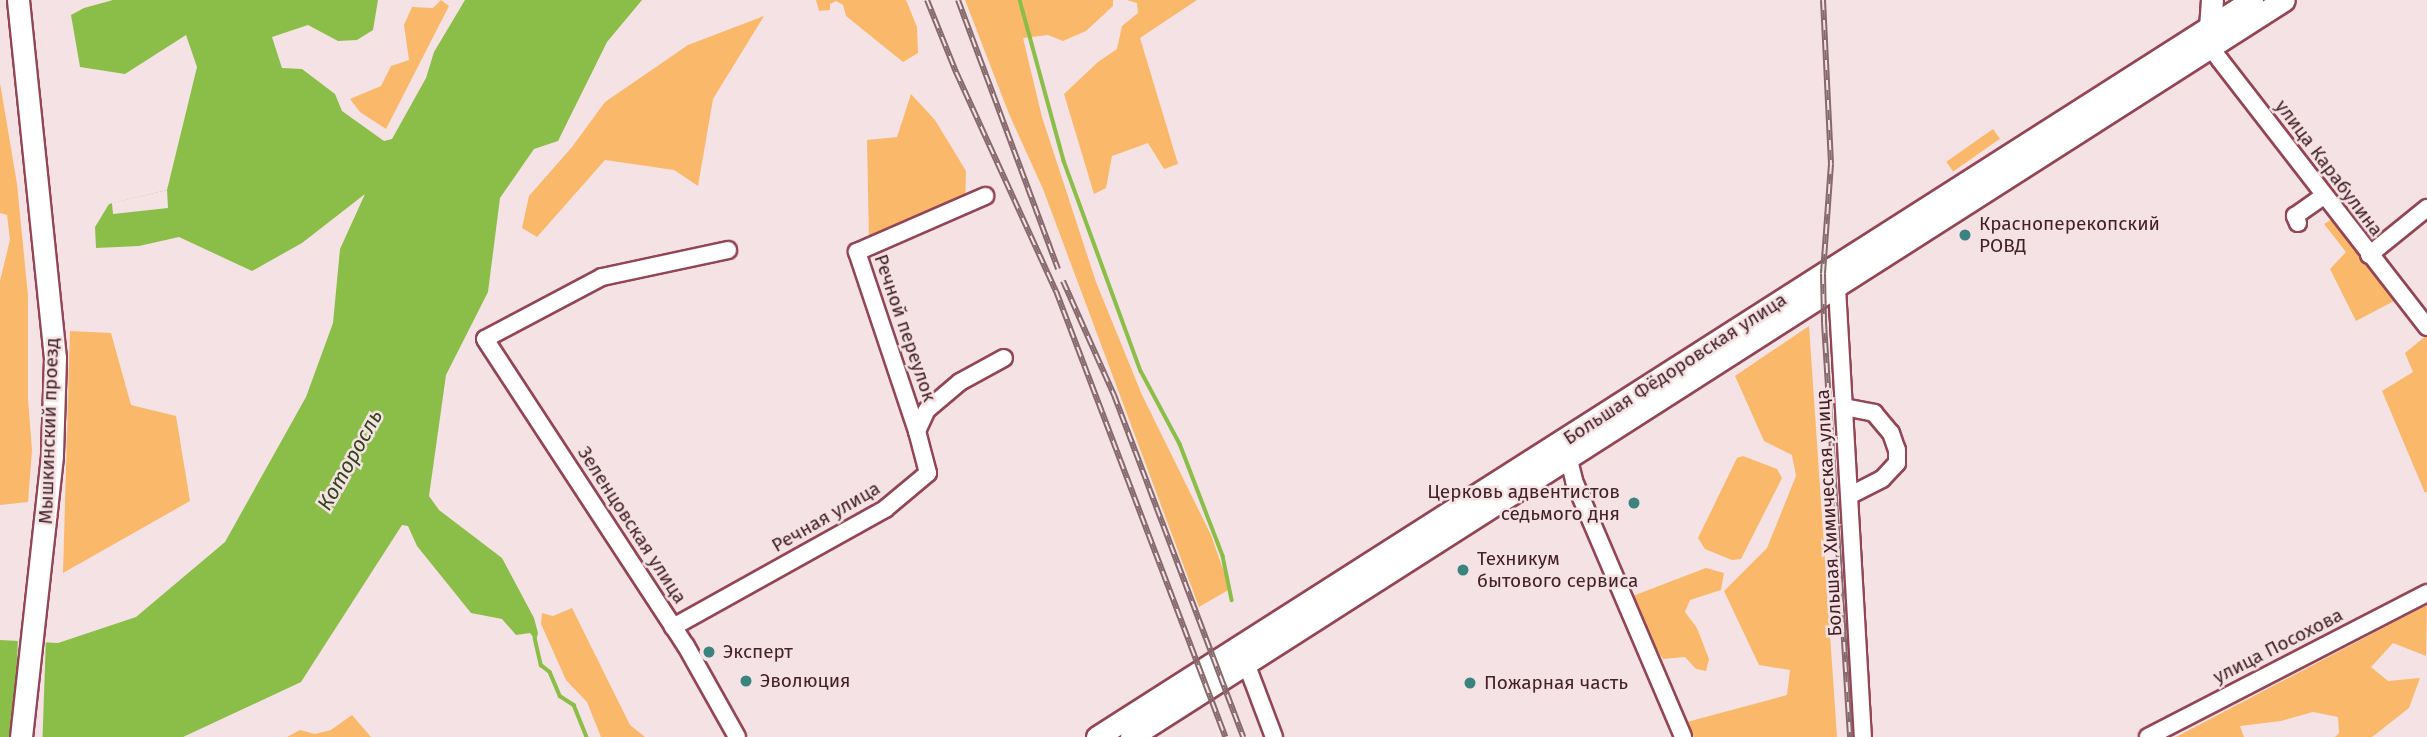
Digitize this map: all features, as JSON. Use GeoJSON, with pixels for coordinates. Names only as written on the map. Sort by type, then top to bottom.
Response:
{"type":"FeatureCollection","features":[{"type":"Feature","properties":{"kind":"main road","name":"Мышкинский проезд"},"geometry":{"type":"LineString","coordinates":[[18,0],[55,358],[52,456],[42,570],[21,737]]}},
{"type":"Feature","properties":{"kind":"main road"},"geometry":{"type":"LineString","coordinates":[[2210,38],[2212,0]]}},
{"type":"Feature","properties":{"kind":"main road","name":"Большая Фёдоровская улица"},"geometry":{"type":"LineString","coordinates":[[1097,737],[1566,449],[1836,288],[2210,38],[2250,5],[2284,0]]}},
{"type":"Feature","properties":{"kind":"main road","name":"Большая Фёдоровская улица"},"geometry":{"type":"LineString","coordinates":[[1131,737],[1566,449],[2210,38]]}},
{"type":"Feature","properties":{"kind":"street","name":"улица Карабулина"},"geometry":{"type":"LineString","coordinates":[[2210,38],[2324,196],[2427,327]]}},
{"type":"Feature","properties":{"kind":"street","name":"Речной переулок"},"geometry":{"type":"LineString","coordinates":[[917,431],[857,253],[985,196]]}},
{"type":"Feature","properties":{"kind":"street"},"geometry":{"type":"LineString","coordinates":[[2298,223],[2295,216],[2324,196]]}},
{"type":"Feature","properties":{"kind":"street"},"geometry":{"type":"LineString","coordinates":[[2369,255],[2427,208]]}},
{"type":"Feature","properties":{"kind":"street","name":"Зеленцовская улица"},"geometry":{"type":"LineString","coordinates":[[727,250],[602,277],[485,339],[673,627],[737,737]]}},
{"type":"Feature","properties":{"kind":"street","name":"Большая Химическая улица"},"geometry":{"type":"LineString","coordinates":[[1836,288],[1863,737]]}},
{"type":"Feature","properties":{"kind":"street"},"geometry":{"type":"LineString","coordinates":[[917,431],[927,410],[960,382],[1003,358]]}},
{"type":"Feature","properties":{"kind":"street"},"geometry":{"type":"LineString","coordinates":[[1844,407],[1874,414],[1891,433],[1897,450],[1897,463],[1882,479],[1849,496]]}},
{"type":"Feature","properties":{"kind":"street","name":"Речная улица"},"geometry":{"type":"LineString","coordinates":[[673,627],[885,509],[928,473],[917,431]]}},
{"type":"Feature","properties":{"kind":"street"},"geometry":{"type":"LineString","coordinates":[[1566,449],[1579,494],[1683,737]]}},
{"type":"Feature","properties":{"kind":"street","name":"улица Посохова"},"geometry":{"type":"LineString","coordinates":[[2148,737],[2427,593]]}},
{"type":"Feature","properties":{"kind":"street"},"geometry":{"type":"LineString","coordinates":[[1246,663],[1274,737]]}},
{"type":"Feature","properties":{"kind":"shaded area"},"geometry":{"type":"Polygon","coordinates":[[[441,0],[449,6],[386,129],[360,112],[350,99],[381,86],[391,66],[409,60],[404,25],[412,7],[433,8],[441,0]]]}},
{"type":"Feature","properties":{"kind":"shaded area"},"geometry":{"type":"Polygon","coordinates":[[[816,0],[906,0],[917,27],[918,53],[903,62],[846,16],[843,5],[836,1],[830,4],[830,10],[819,11],[816,0]]]}},
{"type":"Feature","properties":{"kind":"shaded area"},"geometry":{"type":"Polygon","coordinates":[[[965,0],[1113,0],[1113,6],[1086,31],[1063,41],[1048,35],[1023,38],[1042,117],[1096,282],[1142,395],[1211,535],[1230,589],[1199,607],[1043,189],[1009,114],[965,0]]]}},
{"type":"Feature","properties":{"kind":"shaded area"},"geometry":{"type":"Polygon","coordinates":[[[1127,0],[1197,0],[1140,38],[1178,164],[1164,169],[1148,143],[1112,156],[1106,188],[1094,194],[1064,94],[1098,62],[1117,49],[1122,26],[1138,13],[1137,3],[1127,0]]]}},
{"type":"Feature","properties":{"kind":"shaded area"},"geometry":{"type":"Polygon","coordinates":[[[764,16],[713,99],[698,186],[674,170],[605,160],[537,237],[522,228],[529,196],[572,147],[605,102],[688,45],[764,16]]]}},
{"type":"Feature","properties":{"kind":"shaded area"},"geometry":{"type":"Polygon","coordinates":[[[0,83],[17,184],[28,296],[28,399],[32,450],[28,502],[0,505],[0,281],[10,240],[7,215],[0,213],[0,83]]]}},
{"type":"Feature","properties":{"kind":"shaded area"},"geometry":{"type":"Polygon","coordinates":[[[911,94],[935,120],[966,171],[965,211],[869,241],[867,140],[897,137],[911,94]]]}},
{"type":"Feature","properties":{"kind":"shaded area"},"geometry":{"type":"Polygon","coordinates":[[[1993,129],[2000,139],[1953,172],[1946,162],[1993,129]]]}},
{"type":"Feature","properties":{"kind":"shaded area"},"geometry":{"type":"Polygon","coordinates":[[[2334,218],[2396,300],[2356,321],[2330,269],[2346,252],[2324,224],[2334,218]]]}},
{"type":"Feature","properties":{"kind":"shaded area"},"geometry":{"type":"Polygon","coordinates":[[[1809,326],[1837,737],[1694,737],[1687,722],[1787,695],[1790,670],[1759,665],[1724,591],[1767,548],[1796,476],[1792,455],[1764,441],[1735,376],[1809,326]]]}},
{"type":"Feature","properties":{"kind":"shaded area"},"geometry":{"type":"Polygon","coordinates":[[[70,331],[111,333],[131,405],[176,416],[190,501],[63,573],[70,331]]]}},
{"type":"Feature","properties":{"kind":"shaded area"},"geometry":{"type":"Polygon","coordinates":[[[2427,335],[2425,493],[2382,391],[2413,372],[2405,353],[2427,335]]]}},
{"type":"Feature","properties":{"kind":"shaded area"},"geometry":{"type":"Polygon","coordinates":[[[1743,456],[1777,469],[1782,478],[1741,559],[1732,560],[1705,549],[1698,538],[1737,458],[1743,456]]]}},
{"type":"Feature","properties":{"kind":"shaded area"},"geometry":{"type":"Polygon","coordinates":[[[1706,568],[1724,573],[1721,590],[1690,600],[1685,612],[1697,628],[1709,659],[1706,671],[1696,669],[1685,657],[1663,659],[1648,638],[1630,597],[1706,568]]]}},
{"type":"Feature","properties":{"kind":"shaded area"},"geometry":{"type":"Polygon","coordinates":[[[2427,605],[2426,656],[2393,643],[2371,667],[2388,681],[2420,678],[2409,708],[2372,737],[2335,737],[2339,733],[2338,717],[2313,712],[2281,721],[2240,726],[2244,737],[2176,737],[2427,605]]]}},
{"type":"Feature","properties":{"kind":"shaded area"},"geometry":{"type":"Polygon","coordinates":[[[572,608],[630,725],[645,737],[601,737],[587,702],[566,680],[541,624],[542,613],[553,616],[572,608]]]}},
{"type":"Feature","properties":{"kind":"shaded area"},"geometry":{"type":"Polygon","coordinates":[[[352,715],[371,737],[287,737],[300,730],[315,734],[331,730],[352,715]]]}},
{"type":"Feature","properties":{"kind":"water","name":"Которосль"},"geometry":{"type":"Polygon","coordinates":[[[113,0],[378,0],[373,30],[357,40],[338,41],[308,25],[272,37],[282,68],[302,69],[335,94],[342,111],[384,141],[392,139],[426,78],[434,52],[465,0],[642,0],[607,42],[558,141],[534,149],[500,198],[488,292],[446,375],[429,496],[439,510],[502,558],[534,618],[538,633],[536,641],[530,633],[516,635],[502,619],[471,613],[417,546],[408,526],[402,525],[301,682],[183,737],[0,737],[0,640],[58,643],[136,617],[225,542],[306,397],[333,323],[340,249],[365,194],[302,243],[252,271],[179,237],[139,246],[96,248],[95,227],[109,204],[167,190],[197,67],[186,35],[125,74],[80,67],[71,15],[84,8],[113,0]]]}},
{"type":"Feature","properties":{"kind":"pier"},"geometry":{"type":"Polygon","coordinates":[[[167,190],[168,208],[113,214],[112,203],[167,190]]]}},
{"type":"Feature","properties":{"kind":"pier"},"geometry":{"type":"Polygon","coordinates":[[[18,637],[46,638],[43,737],[15,737],[18,637]]]}},
{"type":"Feature","properties":{"kind":"waterway"},"geometry":{"type":"LineString","coordinates":[[1020,0],[1064,161],[1141,371],[1180,444],[1223,556],[1232,600]]}},
{"type":"Feature","properties":{"kind":"waterway"},"geometry":{"type":"LineString","coordinates":[[535,638],[541,665],[550,672],[560,696],[574,705],[587,737]]}},
{"type":"Feature","properties":{"kind":"railway"},"geometry":{"type":"LineString","coordinates":[[927,0],[956,72],[1056,291],[1225,737]]}},
{"type":"Feature","properties":{"kind":"railway"},"geometry":{"type":"LineString","coordinates":[[958,0],[1058,269]]}},
{"type":"Feature","properties":{"kind":"railway"},"geometry":{"type":"LineString","coordinates":[[1823,0],[1831,164],[1823,274],[1824,323],[1850,737]]}},
{"type":"Feature","properties":{"kind":"railway"},"geometry":{"type":"LineString","coordinates":[[1063,281],[1114,395],[1243,737]]}},
{"type":"Feature","properties":{"kind":"place","name":"Красноперекопский РОВД"},"geometry":{"type":"Point","coordinates":[1965,235]}},
{"type":"Feature","properties":{"kind":"place","name":"Церковь адвентистов седьмого дня"},"geometry":{"type":"Point","coordinates":[1634,503]}},
{"type":"Feature","properties":{"kind":"place","name":"Техникум бытового сервиса"},"geometry":{"type":"Point","coordinates":[1463,570]}},
{"type":"Feature","properties":{"kind":"place","name":"Эксперт"},"geometry":{"type":"Point","coordinates":[709,652]}},
{"type":"Feature","properties":{"kind":"place","name":"Эволюция"},"geometry":{"type":"Point","coordinates":[746,681]}},
{"type":"Feature","properties":{"kind":"place","name":"Пожарная часть"},"geometry":{"type":"Point","coordinates":[1470,683]}}]}
